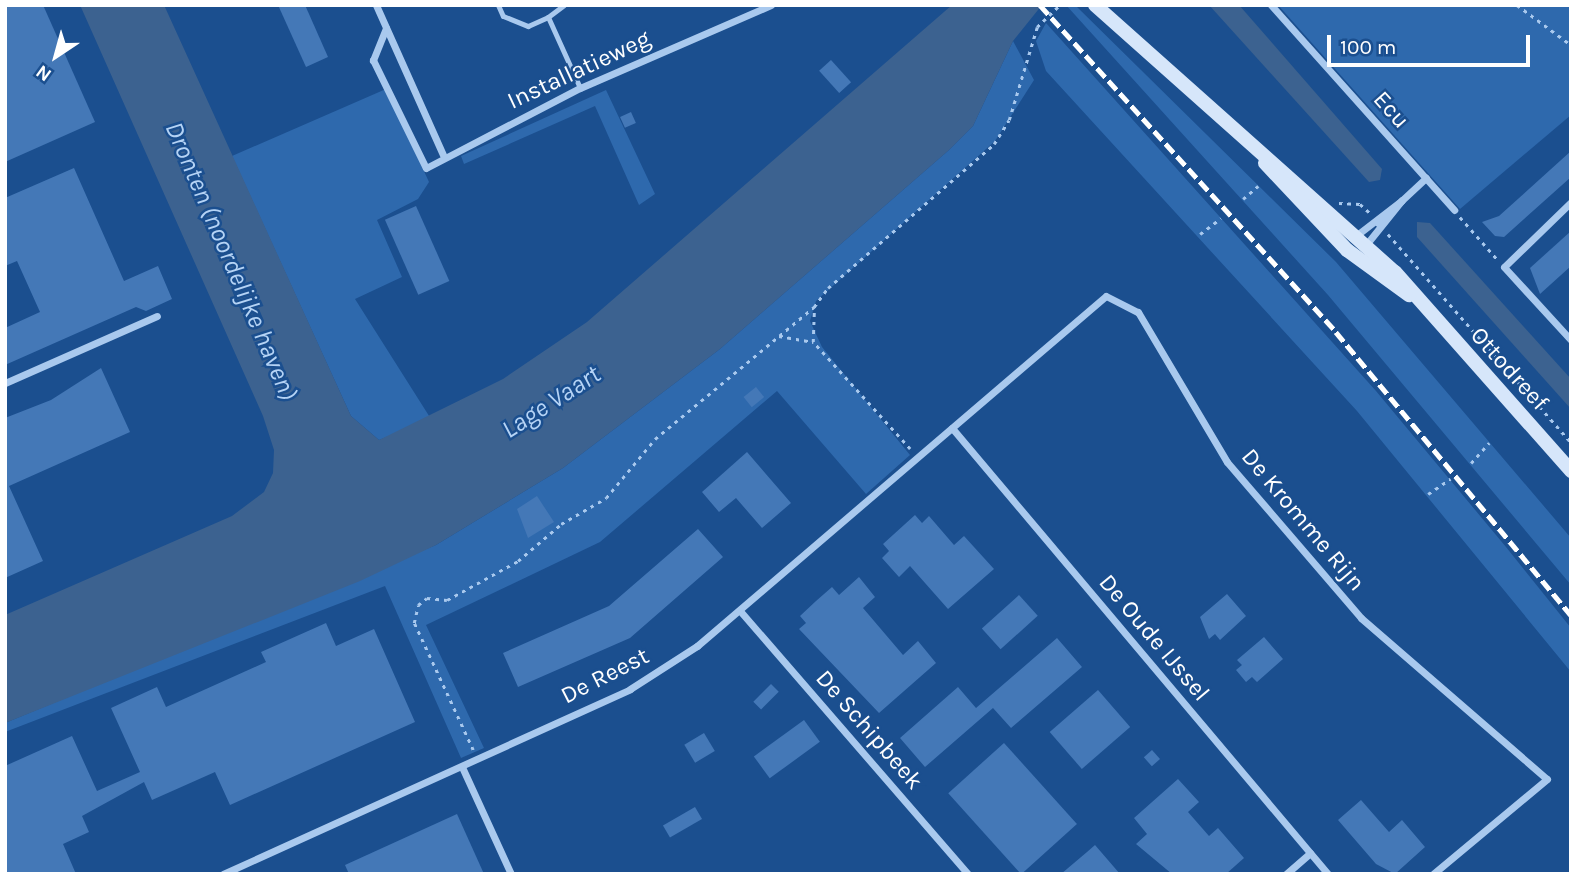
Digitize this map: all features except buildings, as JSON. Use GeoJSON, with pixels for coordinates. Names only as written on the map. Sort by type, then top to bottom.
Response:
{"type":"FeatureCollection","features":[{"type":"Feature","properties":{"kind":"street"},"geometry":{"type":"LineString","coordinates":[[376,5],[443,155]]}},
{"type":"Feature","properties":{"kind":"street","name":"Installatieweg"},"geometry":{"type":"LineString","coordinates":[[387,28],[373,60],[426,168],[443,155],[580,88],[771,5]]}},
{"type":"Feature","properties":{"kind":"street","name":"Ottodreef"},"geometry":{"type":"LineString","coordinates":[[1095,5],[1264,160],[1360,241],[1571,471]]}},
{"type":"Feature","properties":{"kind":"street","name":"Ecu"},"geometry":{"type":"LineString","coordinates":[[1270,5],[1454,210]]}},
{"type":"Feature","properties":{"kind":"street","name":"Ottodreef"},"geometry":{"type":"LineString","coordinates":[[1264,160],[1274,178],[1347,250],[1413,297]]}},
{"type":"Feature","properties":{"kind":"street"},"geometry":{"type":"LineString","coordinates":[[1378,223],[1426,178]]}},
{"type":"Feature","properties":{"kind":"street"},"geometry":{"type":"LineString","coordinates":[[1347,250],[1402,200]]}},
{"type":"Feature","properties":{"kind":"street"},"geometry":{"type":"LineString","coordinates":[[1347,250],[1402,200]]}},
{"type":"Feature","properties":{"kind":"street"},"geometry":{"type":"LineString","coordinates":[[1571,202],[1504,267],[1571,340]]}},
{"type":"Feature","properties":{"kind":"street","name":"De Kromme Rijn"},"geometry":{"type":"LineString","coordinates":[[952,428],[1106,296],[1138,312],[1227,462],[1361,618],[1547,779],[1433,874]]}},
{"type":"Feature","properties":{"kind":"street"},"geometry":{"type":"LineString","coordinates":[[5,383],[157,316]]}},
{"type":"Feature","properties":{"kind":"street","name":"De Reest"},"geometry":{"type":"LineString","coordinates":[[223,874],[631,689],[741,612],[952,428]]}},
{"type":"Feature","properties":{"kind":"street","name":"De Oude IJssel"},"geometry":{"type":"LineString","coordinates":[[952,428],[1328,874]]}},
{"type":"Feature","properties":{"kind":"street","name":"De Schipbeek"},"geometry":{"type":"LineString","coordinates":[[741,612],[968,874]]}},
{"type":"Feature","properties":{"kind":"street"},"geometry":{"type":"LineString","coordinates":[[463,767],[511,874]]}},
{"type":"Feature","properties":{"kind":"street"},"geometry":{"type":"LineString","coordinates":[[1286,874],[1310,853]]}},
{"type":"Feature","properties":{"kind":"lane"},"geometry":{"type":"LineString","coordinates":[[498,5],[503,16],[528,26],[548,17],[564,5]]}},
{"type":"Feature","properties":{"kind":"lane"},"geometry":{"type":"LineString","coordinates":[[548,17],[580,88]]}},
{"type":"Feature","properties":{"kind":"path"},"geometry":{"type":"LineString","coordinates":[[478,760],[414,623],[418,604],[427,598],[447,600],[518,561],[561,524],[606,498],[655,439],[814,307],[994,144],[1009,120],[1037,27],[1060,5]]}},
{"type":"Feature","properties":{"kind":"path"},"geometry":{"type":"LineString","coordinates":[[1517,5],[1571,45]]}},
{"type":"Feature","properties":{"kind":"path"},"geometry":{"type":"LineString","coordinates":[[1243,199],[1258,186]]}},
{"type":"Feature","properties":{"kind":"path"},"geometry":{"type":"LineString","coordinates":[[1454,210],[1504,267]]}},
{"type":"Feature","properties":{"kind":"path"},"geometry":{"type":"LineString","coordinates":[[1200,234],[1221,218]]}},
{"type":"Feature","properties":{"kind":"path"},"geometry":{"type":"LineString","coordinates":[[813,342],[814,307]]}},
{"type":"Feature","properties":{"kind":"path"},"geometry":{"type":"LineString","coordinates":[[779,336],[813,342],[918,458]]}},
{"type":"Feature","properties":{"kind":"path"},"geometry":{"type":"LineString","coordinates":[[1471,463],[1489,443]]}},
{"type":"Feature","properties":{"kind":"path"},"geometry":{"type":"LineString","coordinates":[[1428,494],[1450,479]]}},
{"type":"Feature","properties":{"kind":"shaded area"},"geometry":{"type":"Polygon","coordinates":[[[1066,5],[1075,5],[1336,262],[1571,538],[1571,585],[1328,295],[1066,5]]]}},
{"type":"Feature","properties":{"kind":"shaded area"},"geometry":{"type":"Polygon","coordinates":[[[1278,5],[1571,5],[1571,115],[1460,209],[1278,5]]]}},
{"type":"Feature","properties":{"kind":"shaded area"},"geometry":{"type":"Polygon","coordinates":[[[1046,23],[1376,391],[1506,547],[1571,628],[1571,672],[1357,411],[1046,71],[1036,41],[1046,23]]]}},
{"type":"Feature","properties":{"kind":"shaded area"},"geometry":{"type":"Polygon","coordinates":[[[1013,41],[1034,80],[995,141],[816,301],[810,321],[822,347],[910,455],[866,494],[777,391],[600,542],[426,625],[484,748],[461,758],[385,586],[5,732],[5,723],[436,545],[563,468],[720,349],[949,150],[973,126],[1013,41]]]}},
{"type":"Feature","properties":{"kind":"shaded area"},"geometry":{"type":"Polygon","coordinates":[[[386,89],[429,182],[418,199],[377,220],[402,277],[355,299],[431,419],[379,440],[351,416],[232,156],[386,89]]]}},
{"type":"Feature","properties":{"kind":"shaded area"},"geometry":{"type":"Polygon","coordinates":[[[606,90],[655,194],[639,205],[595,106],[464,164],[461,156],[606,90]]]}},
{"type":"Feature","properties":{"kind":"water"},"geometry":{"type":"Polygon","coordinates":[[[80,5],[164,5],[351,416],[379,440],[503,379],[587,322],[952,5],[1042,5],[1013,41],[973,126],[949,150],[720,349],[563,468],[436,545],[360,581],[5,723],[5,615],[232,516],[264,492],[273,473],[274,450],[263,416],[80,5]]]}},
{"type":"Feature","properties":{"kind":"water"},"geometry":{"type":"Polygon","coordinates":[[[1209,5],[1239,5],[1382,169],[1380,180],[1369,182],[1209,5]]]}},
{"type":"Feature","properties":{"kind":"water"},"geometry":{"type":"Polygon","coordinates":[[[1417,222],[1430,223],[1571,379],[1571,409],[1417,237],[1417,222]]]}},
{"type":"Feature","properties":{"kind":"railway"},"geometry":{"type":"LineString","coordinates":[[1040,5],[1336,332],[1571,615]]}},
{"type":"Feature","properties":{"kind":"water label","name":"Dronten (noordelijke haven)"},"geometry":{"type":"Point","coordinates":[231,261]}},
{"type":"Feature","properties":{"kind":"water label","name":"Lage Vaart"},"geometry":{"type":"Point","coordinates":[551,402]}}]}
